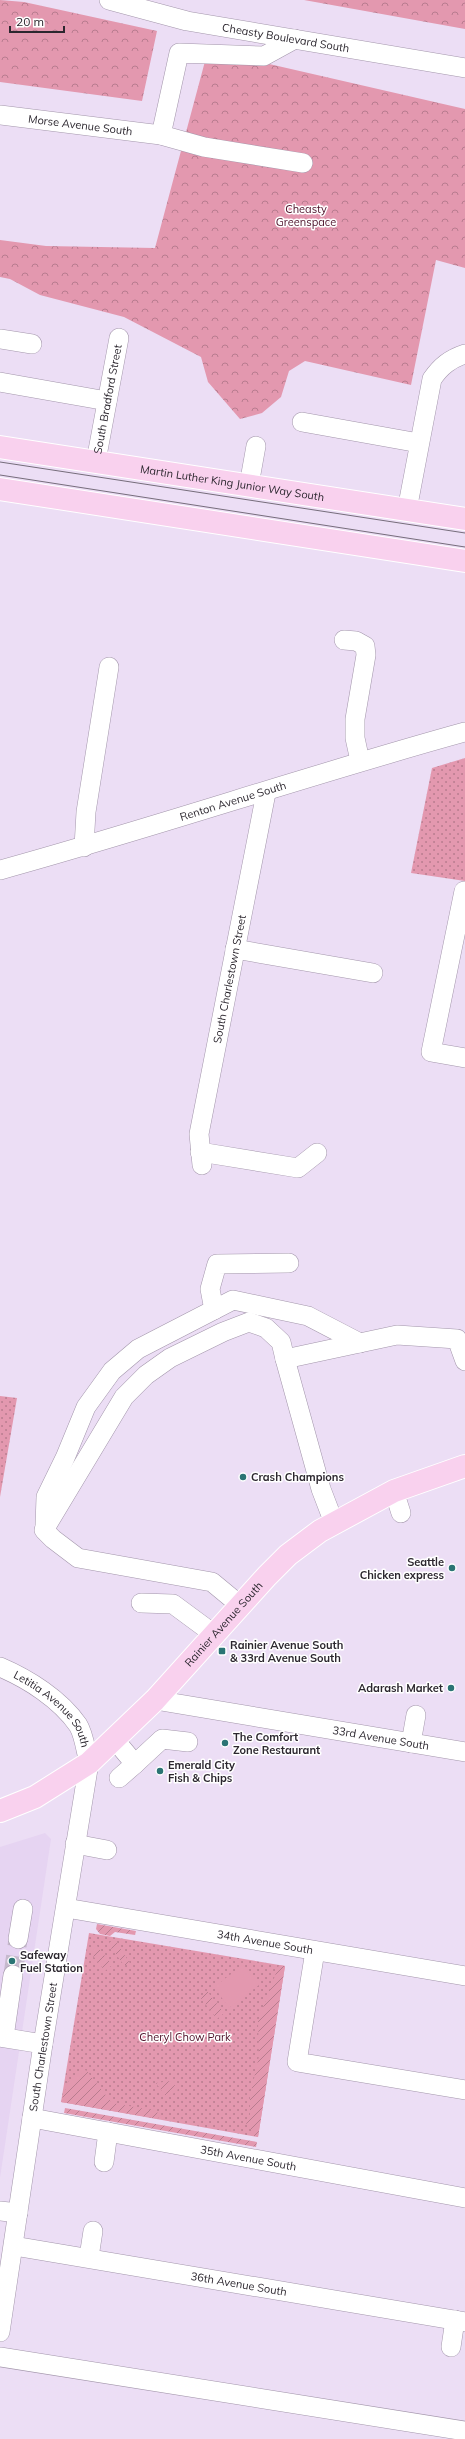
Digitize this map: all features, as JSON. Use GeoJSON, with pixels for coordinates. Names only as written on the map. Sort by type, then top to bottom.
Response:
{"type":"FeatureCollection","features":[{"type":"Feature","properties":{"kind":"main road","name":"Martin Luther King Junior Way South"},"geometry":{"type":"LineString","coordinates":[[0,447],[465,519]]}},
{"type":"Feature","properties":{"kind":"main road"},"geometry":{"type":"LineString","coordinates":[[0,489],[465,561]]}},
{"type":"Feature","properties":{"kind":"main road","name":"Rainier Avenue South"},"geometry":{"type":"LineString","coordinates":[[0,1811],[35,1797],[89,1763],[115,1740],[215,1635],[288,1555],[334,1524],[394,1491],[465,1466]]}},
{"type":"Feature","properties":{"kind":"street","name":"Cheasty Boulevard South"},"geometry":{"type":"LineString","coordinates":[[109,0],[187,21],[465,68]]}},
{"type":"Feature","properties":{"kind":"street"},"geometry":{"type":"LineString","coordinates":[[161,135],[179,53],[264,56],[295,39]]}},
{"type":"Feature","properties":{"kind":"street","name":"Morse Avenue South"},"geometry":{"type":"LineString","coordinates":[[0,115],[161,135],[204,147],[303,163]]}},
{"type":"Feature","properties":{"kind":"street","name":"South Bradford Street"},"geometry":{"type":"LineString","coordinates":[[96,461],[119,338]]}},
{"type":"Feature","properties":{"kind":"street"},"geometry":{"type":"LineString","coordinates":[[0,339],[32,344]]}},
{"type":"Feature","properties":{"kind":"street"},"geometry":{"type":"LineString","coordinates":[[406,510],[432,379],[439,368],[457,357]]}},
{"type":"Feature","properties":{"kind":"street"},"geometry":{"type":"LineString","coordinates":[[0,382],[107,401]]}},
{"type":"Feature","properties":{"kind":"street"},"geometry":{"type":"LineString","coordinates":[[302,422],[419,443]]}},
{"type":"Feature","properties":{"kind":"street"},"geometry":{"type":"LineString","coordinates":[[250,485],[256,446]]}},
{"type":"Feature","properties":{"kind":"street"},"geometry":{"type":"LineString","coordinates":[[344,640],[356,641],[365,646],[366,655],[355,738],[360,761]]}},
{"type":"Feature","properties":{"kind":"street"},"geometry":{"type":"LineString","coordinates":[[84,847],[86,812],[109,667]]}},
{"type":"Feature","properties":{"kind":"street","name":"Renton Avenue South"},"geometry":{"type":"LineString","coordinates":[[0,870],[84,847],[266,792],[360,761],[465,732]]}},
{"type":"Feature","properties":{"kind":"street","name":"South Charlestown Street"},"geometry":{"type":"LineString","coordinates":[[266,792],[200,1127],[201,1159],[298,1168],[317,1153]]}},
{"type":"Feature","properties":{"kind":"street"},"geometry":{"type":"LineString","coordinates":[[464,891],[431,1052],[465,1058]]}},
{"type":"Feature","properties":{"kind":"street"},"geometry":{"type":"LineString","coordinates":[[235,949],[373,973]]}},
{"type":"Feature","properties":{"kind":"street"},"geometry":{"type":"LineString","coordinates":[[214,1310],[210,1289],[217,1264],[289,1263]]}},
{"type":"Feature","properties":{"kind":"street"},"geometry":{"type":"LineString","coordinates":[[241,1606],[212,1582],[78,1558],[53,1539],[44,1530],[46,1497],[65,1458],[86,1407],[112,1371],[138,1349],[234,1300],[308,1316],[360,1343]]}},
{"type":"Feature","properties":{"kind":"street"},"geometry":{"type":"LineString","coordinates":[[44,1530],[124,1397],[146,1375],[177,1355],[223,1332],[249,1322],[266,1328],[281,1342],[284,1360],[320,1489],[334,1524]]}},
{"type":"Feature","properties":{"kind":"street"},"geometry":{"type":"LineString","coordinates":[[284,1360],[398,1335],[457,1339],[465,1361]]}},
{"type":"Feature","properties":{"kind":"street"},"geometry":{"type":"LineString","coordinates":[[394,1491],[401,1513]]}},
{"type":"Feature","properties":{"kind":"street"},"geometry":{"type":"LineString","coordinates":[[142,1603],[173,1604],[215,1635]]}},
{"type":"Feature","properties":{"kind":"street","name":"Letitia Avenue South"},"geometry":{"type":"LineString","coordinates":[[0,1667],[22,1676],[45,1692],[79,1726],[89,1763]]}},
{"type":"Feature","properties":{"kind":"street","name":"33rd Avenue South"},"geometry":{"type":"LineString","coordinates":[[154,1700],[465,1752]]}},
{"type":"Feature","properties":{"kind":"street"},"geometry":{"type":"LineString","coordinates":[[411,1743],[416,1715]]}},
{"type":"Feature","properties":{"kind":"street"},"geometry":{"type":"LineString","coordinates":[[119,1778],[162,1739],[188,1742]]}},
{"type":"Feature","properties":{"kind":"street"},"geometry":{"type":"LineString","coordinates":[[115,1740],[135,1764]]}},
{"type":"Feature","properties":{"kind":"street","name":"South Charlestown Street"},"geometry":{"type":"LineString","coordinates":[[0,2332],[14,2246],[9,2212],[32,2118],[89,1763]]}},
{"type":"Feature","properties":{"kind":"street"},"geometry":{"type":"LineString","coordinates":[[75,1844],[108,1850]]}},
{"type":"Feature","properties":{"kind":"street","name":"34th Avenue South"},"geometry":{"type":"LineString","coordinates":[[66,1908],[465,1976]]}},
{"type":"Feature","properties":{"kind":"street"},"geometry":{"type":"LineString","coordinates":[[18,1939],[23,1910]]}},
{"type":"Feature","properties":{"kind":"street"},"geometry":{"type":"LineString","coordinates":[[315,1951],[297,2062],[465,2090]]}},
{"type":"Feature","properties":{"kind":"street"},"geometry":{"type":"LineString","coordinates":[[13,1975],[2,2037],[43,2044]]}},
{"type":"Feature","properties":{"kind":"street","name":"35th Avenue South"},"geometry":{"type":"LineString","coordinates":[[32,2118],[465,2198]]}},
{"type":"Feature","properties":{"kind":"street"},"geometry":{"type":"LineString","coordinates":[[104,2162],[108,2132]]}},
{"type":"Feature","properties":{"kind":"street"},"geometry":{"type":"LineString","coordinates":[[89,2257],[93,2231]]}},
{"type":"Feature","properties":{"kind":"street","name":"36th Avenue South"},"geometry":{"type":"LineString","coordinates":[[14,2246],[89,2257],[460,2321]]}},
{"type":"Feature","properties":{"kind":"street"},"geometry":{"type":"LineString","coordinates":[[450,2347],[460,2321]]}},
{"type":"Feature","properties":{"kind":"street"},"geometry":{"type":"LineString","coordinates":[[0,2356],[465,2431]]}},
{"type":"Feature","properties":{"kind":"shaded area"},"geometry":{"type":"Polygon","coordinates":[[[45,1833],[51,1839],[0,2178],[0,1847],[45,1833]]]}},
{"type":"Feature","properties":{"kind":"green space"},"geometry":{"type":"Polygon","coordinates":[[[0,0],[24,2],[157,31],[142,101],[0,82],[0,0]]]}},
{"type":"Feature","properties":{"kind":"green space"},"geometry":{"type":"Polygon","coordinates":[[[304,0],[465,0],[465,29],[304,0]]]}},
{"type":"Feature","properties":{"kind":"green space","name":"Cheasty Greenspace"},"geometry":{"type":"Polygon","coordinates":[[[208,50],[465,109],[465,268],[436,260],[411,385],[305,361],[289,371],[281,397],[262,413],[240,419],[208,382],[201,357],[124,317],[40,295],[10,279],[0,277],[0,240],[46,246],[155,248],[208,50]]]}},
{"type":"Feature","properties":{"kind":"green space"},"geometry":{"type":"Polygon","coordinates":[[[465,758],[465,881],[411,873],[432,768],[465,758]]]}},
{"type":"Feature","properties":{"kind":"green space"},"geometry":{"type":"Polygon","coordinates":[[[0,1396],[17,1398],[0,1497],[0,1396]]]}},
{"type":"Feature","properties":{"kind":"green space"},"geometry":{"type":"Polygon","coordinates":[[[97,1924],[136,1931],[135,1935],[115,1932],[110,1936],[100,1934],[96,1929],[97,1924]]]}},
{"type":"Feature","properties":{"kind":"green space","name":"Cheryl Chow Park"},"geometry":{"type":"Polygon","coordinates":[[[89,1933],[285,1966],[258,2137],[61,2102],[89,1933]]]}},
{"type":"Feature","properties":{"kind":"green space"},"geometry":{"type":"Polygon","coordinates":[[[114,1939],[131,1965],[124,1965],[108,1944],[114,1939]]]}},
{"type":"Feature","properties":{"kind":"green space"},"geometry":{"type":"Polygon","coordinates":[[[97,1946],[112,1965],[105,1971],[90,1952],[97,1946]]]}},
{"type":"Feature","properties":{"kind":"green space"},"geometry":{"type":"Polygon","coordinates":[[[243,1965],[259,1985],[229,2008],[214,1987],[243,1965]]]}},
{"type":"Feature","properties":{"kind":"green space"},"geometry":{"type":"Polygon","coordinates":[[[279,1965],[285,1966],[258,2137],[251,2135],[251,2130],[246,2124],[250,2117],[250,2097],[259,2056],[258,2021],[279,1965]]]}},
{"type":"Feature","properties":{"kind":"green space"},"geometry":{"type":"Polygon","coordinates":[[[207,1991],[224,2013],[217,2019],[200,1997],[207,1991]]]}},
{"type":"Feature","properties":{"kind":"green space"},"geometry":{"type":"Polygon","coordinates":[[[86,2070],[112,2103],[157,2111],[159,2119],[61,2102],[68,2082],[86,2070]]]}},
{"type":"Feature","properties":{"kind":"green space"},"geometry":{"type":"Polygon","coordinates":[[[171,2081],[178,2090],[167,2098],[156,2083],[171,2081]]]}},
{"type":"Feature","properties":{"kind":"green space"},"geometry":{"type":"Polygon","coordinates":[[[65,2108],[257,2142],[256,2147],[64,2113],[65,2108]]]}},
{"type":"Feature","properties":{"kind":"tunnel"},"geometry":{"type":"LineString","coordinates":[[13,1975],[18,1939]]}},
{"type":"Feature","properties":{"kind":"tram line"},"geometry":{"type":"LineString","coordinates":[[0,462],[465,533]]}},
{"type":"Feature","properties":{"kind":"tram line"},"geometry":{"type":"LineString","coordinates":[[0,475],[465,547]]}},
{"type":"Feature","properties":{"kind":"place","name":"Crash Champions"},"geometry":{"type":"Point","coordinates":[243,1477]}},
{"type":"Feature","properties":{"kind":"place","name":"Seattle Chicken express"},"geometry":{"type":"Point","coordinates":[452,1568]}},
{"type":"Feature","properties":{"kind":"place","name":"Rainier Avenue South & 33rd Avenue South"},"geometry":{"type":"Point","coordinates":[222,1651]}},
{"type":"Feature","properties":{"kind":"place","name":"Adarash Market"},"geometry":{"type":"Point","coordinates":[451,1688]}},
{"type":"Feature","properties":{"kind":"place","name":"The Comfort Zone Restaurant"},"geometry":{"type":"Point","coordinates":[225,1743]}},
{"type":"Feature","properties":{"kind":"place","name":"Emerald City Fish & Chips"},"geometry":{"type":"Point","coordinates":[160,1771]}},
{"type":"Feature","properties":{"kind":"place","name":"Safeway Fuel Station"},"geometry":{"type":"Point","coordinates":[12,1961]}}]}
